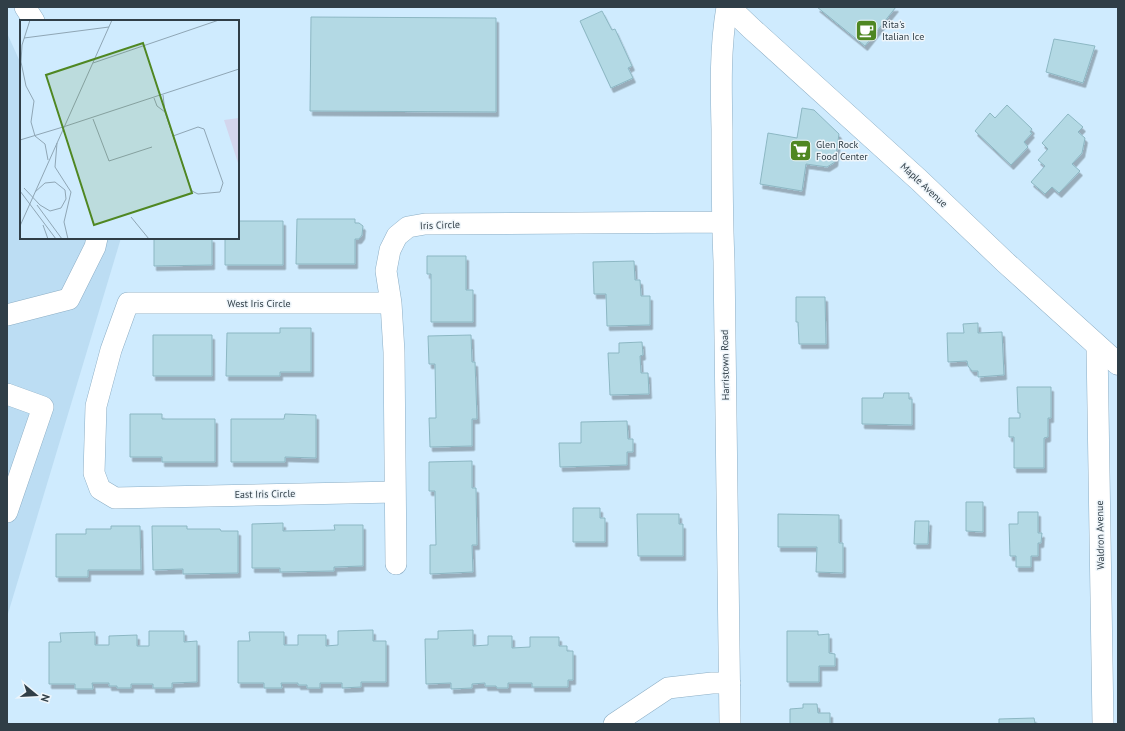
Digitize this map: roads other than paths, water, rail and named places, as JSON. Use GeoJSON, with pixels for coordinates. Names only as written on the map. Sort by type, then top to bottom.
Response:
{"type":"FeatureCollection","features":[{"type":"Feature","properties":{"kind":"main road","name":"Maple Avenue"},"geometry":{"type":"LineString","coordinates":[[728,7],[919,180],[996,254],[1118,364]]}},
{"type":"Feature","properties":{"kind":"street"},"geometry":{"type":"LineString","coordinates":[[25,7],[33,20]]}},
{"type":"Feature","properties":{"kind":"street","name":"Harristown Road"},"geometry":{"type":"LineString","coordinates":[[728,7],[723,29],[722,62],[722,222],[724,261],[730,724]]}},
{"type":"Feature","properties":{"kind":"street","name":"Iris Circle"},"geometry":{"type":"LineString","coordinates":[[396,564],[394,352],[391,303],[386,271],[390,250],[397,236],[408,227],[425,224],[722,222]]}},
{"type":"Feature","properties":{"kind":"street"},"geometry":{"type":"LineString","coordinates":[[7,315],[69,298],[97,239]]}},
{"type":"Feature","properties":{"kind":"street","name":"West Iris Circle"},"geometry":{"type":"LineString","coordinates":[[128,303],[391,303]]}},
{"type":"Feature","properties":{"kind":"street","name":"East Iris Circle"},"geometry":{"type":"LineString","coordinates":[[128,303],[111,350],[96,406],[94,473],[100,489],[115,498],[395,492]]}},
{"type":"Feature","properties":{"kind":"street","name":"Waldron Avenue"},"geometry":{"type":"LineString","coordinates":[[1097,345],[1103,724]]}},
{"type":"Feature","properties":{"kind":"street"},"geometry":{"type":"LineString","coordinates":[[7,394],[43,407],[16,459],[7,512]]}},
{"type":"Feature","properties":{"kind":"street"},"geometry":{"type":"LineString","coordinates":[[614,724],[668,688],[712,683],[730,683]]}},
{"type":"Feature","properties":{"kind":"place","name":"Rita's Italian Ice"},"geometry":{"type":"Point","coordinates":[867,30]}},
{"type":"Feature","properties":{"kind":"place","name":"Glen Rock Food Center"},"geometry":{"type":"Point","coordinates":[801,150]}}]}
